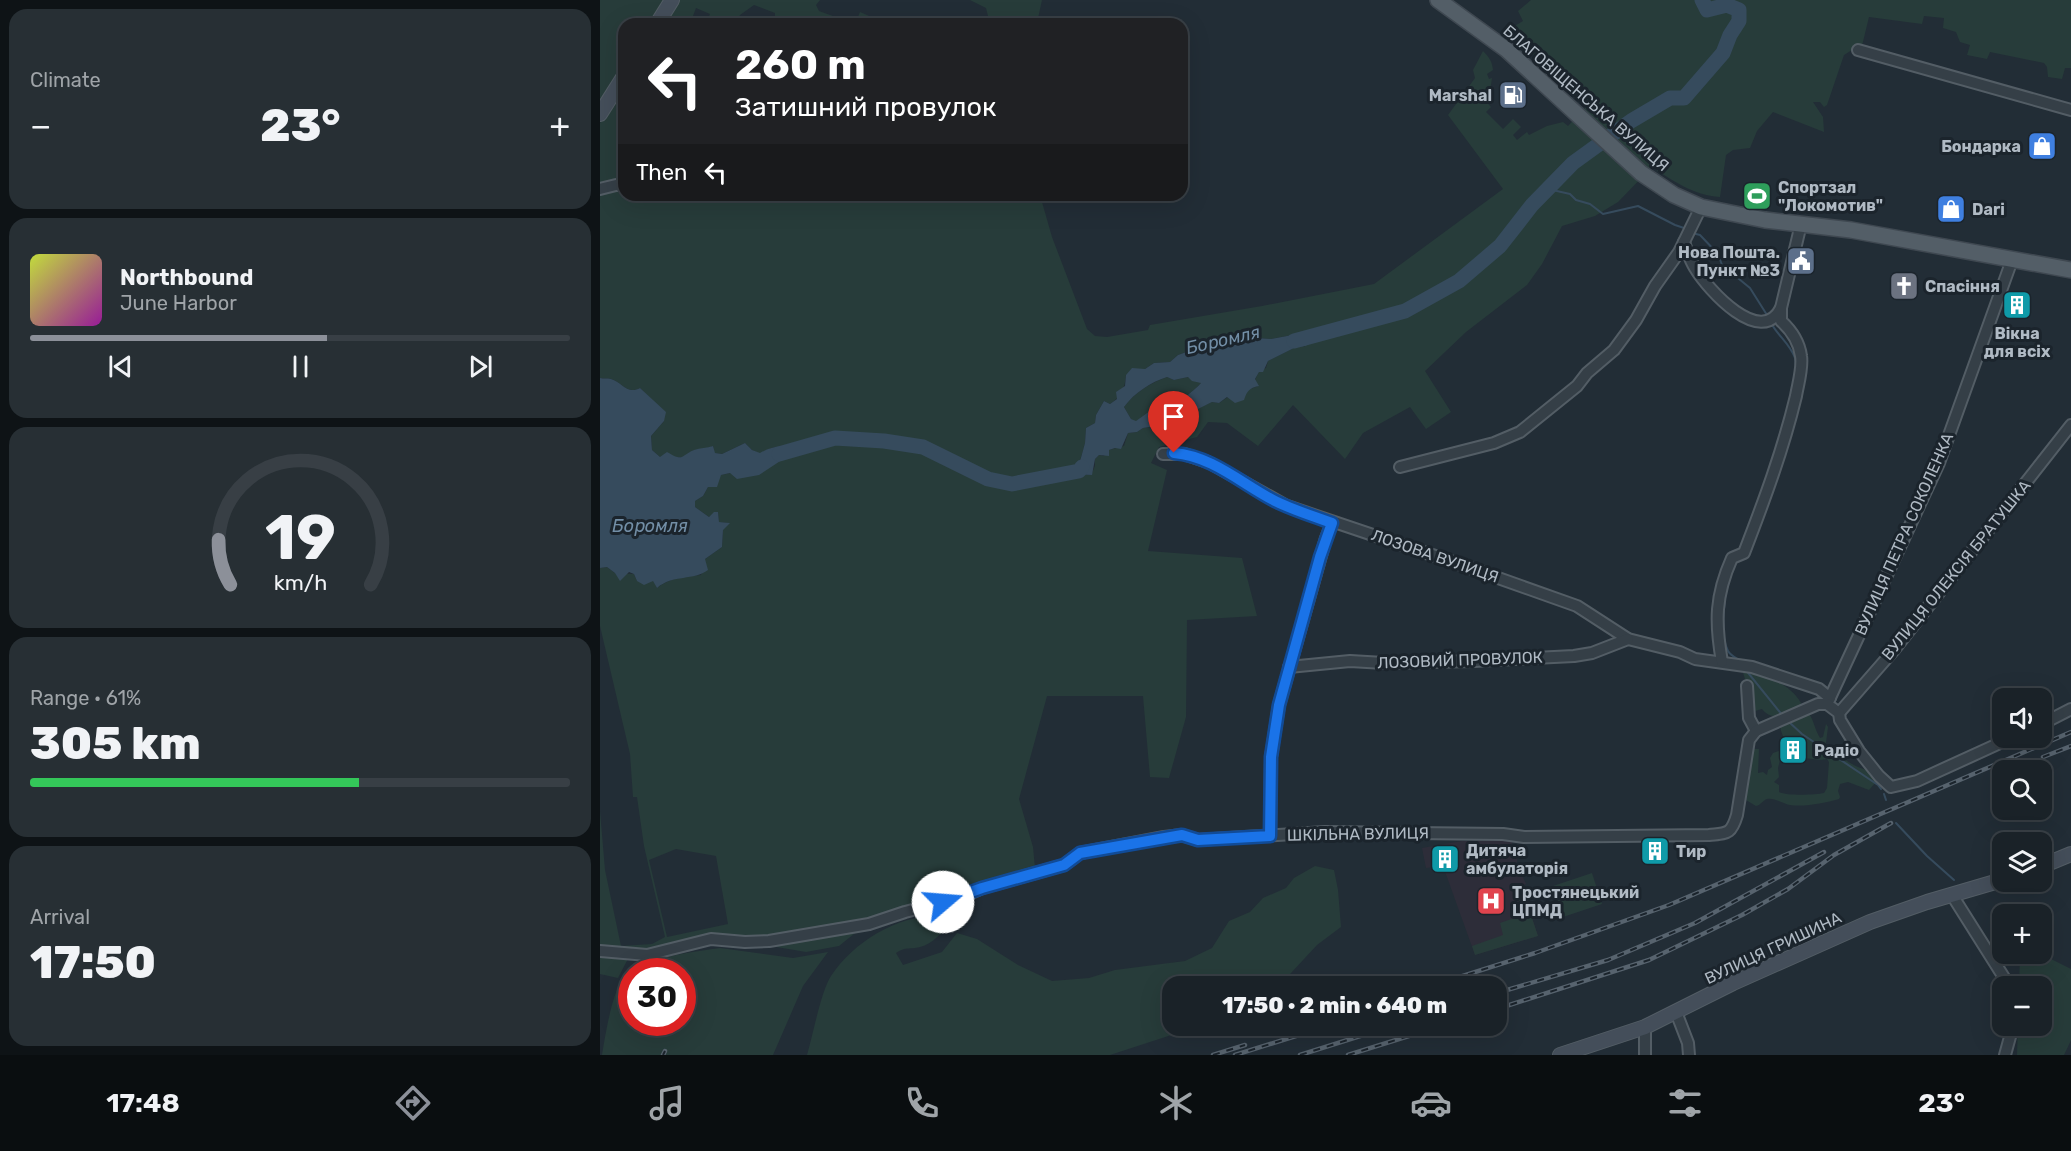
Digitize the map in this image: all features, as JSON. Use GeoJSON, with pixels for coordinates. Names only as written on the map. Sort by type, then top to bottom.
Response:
{"type":"FeatureCollection","features":[{"type":"Feature","properties":{"kind":"main road","name":"БЛАГОВІЩЕНСЬКА ВУЛИЦЯ"},"geometry":{"type":"LineString","coordinates":[[1438,0],[1507,50],[1635,168],[1674,195],[1701,207],[1765,220],[1851,230],[2071,270]]}},
{"type":"Feature","properties":{"kind":"street"},"geometry":{"type":"LineString","coordinates":[[661,18],[672,0]]}},
{"type":"Feature","properties":{"kind":"street"},"geometry":{"type":"LineString","coordinates":[[1858,51],[2071,110]]}},
{"type":"Feature","properties":{"kind":"street"},"geometry":{"type":"LineString","coordinates":[[600,114],[618,86]]}},
{"type":"Feature","properties":{"kind":"street"},"geometry":{"type":"LineString","coordinates":[[600,189],[618,185]]}},
{"type":"Feature","properties":{"kind":"street"},"geometry":{"type":"LineString","coordinates":[[1400,467],[1494,443],[1520,432],[1577,386],[1587,373],[1614,350],[1635,320],[1684,242],[1701,207]]}},
{"type":"Feature","properties":{"kind":"street"},"geometry":{"type":"LineString","coordinates":[[1722,662],[1716,608],[1724,576],[1732,558],[1744,553],[1769,489],[1798,384],[1802,358],[1792,331],[1782,321],[1781,308],[1801,224]]}},
{"type":"Feature","properties":{"kind":"street"},"geometry":{"type":"LineString","coordinates":[[1684,242],[1695,268],[1705,282],[1728,305],[1755,322],[1770,321],[1781,308]]}},
{"type":"Feature","properties":{"kind":"street","name":"ВУЛИЦЯ ПЕТРА СОКОЛЕНКА"},"geometry":{"type":"LineString","coordinates":[[1829,701],[1940,463],[2012,260]]}},
{"type":"Feature","properties":{"kind":"street","name":"ВУЛИЦЯ ОЛЕКСІЯ БРАТУШКА"},"geometry":{"type":"LineString","coordinates":[[1839,713],[1894,650],[2071,425]]}},
{"type":"Feature","properties":{"kind":"street","name":"ЛОЗОВА ВУЛИЦЯ"},"geometry":{"type":"LineString","coordinates":[[1163,454],[1184,454],[1208,462],[1275,501],[1332,523],[1376,536],[1577,606],[1628,639],[1680,652],[1695,659],[1752,667],[1819,688],[1839,713]]}},
{"type":"Feature","properties":{"kind":"street"},"geometry":{"type":"LineString","coordinates":[[1270,836],[1271,757],[1279,705],[1332,523]]}},
{"type":"Feature","properties":{"kind":"street","name":"ЛОЗОВИЙ ПРОВУЛОК"},"geometry":{"type":"LineString","coordinates":[[1289,667],[1350,661],[1384,663],[1474,661],[1574,656],[1592,653],[1628,639]]}},
{"type":"Feature","properties":{"kind":"street"},"geometry":{"type":"LineString","coordinates":[[1747,686],[1749,718],[1756,731],[1784,717],[1829,701]]}},
{"type":"Feature","properties":{"kind":"street"},"geometry":{"type":"LineString","coordinates":[[2052,719],[2071,709]]}},
{"type":"Feature","properties":{"kind":"street"},"geometry":{"type":"LineString","coordinates":[[1839,713],[1840,720],[1859,751],[1891,787],[1917,781],[1992,747]]}},
{"type":"Feature","properties":{"kind":"street","name":"ШКІЛЬНА ВУЛИЦЯ"},"geometry":{"type":"LineString","coordinates":[[600,951],[647,955],[711,939],[745,942],[769,941],[869,924],[1064,865],[1080,853],[1182,835],[1198,840],[1325,832],[1503,834],[1524,837],[1728,833],[1733,828],[1737,815],[1749,740],[1756,731]]}},
{"type":"Feature","properties":{"kind":"street"},"geometry":{"type":"LineString","coordinates":[[2052,862],[2071,854]]}},
{"type":"Feature","properties":{"kind":"street","name":"ВУЛИЦЯ ГРИШИНА"},"geometry":{"type":"LineString","coordinates":[[1560,1055],[1645,1028],[1733,983],[1870,922],[1911,906],[1992,883]]}},
{"type":"Feature","properties":{"kind":"street"},"geometry":{"type":"LineString","coordinates":[[1952,895],[2003,976]]}},
{"type":"Feature","properties":{"kind":"street"},"geometry":{"type":"LineString","coordinates":[[1676,1012],[1688,1043],[1689,1055]]}},
{"type":"Feature","properties":{"kind":"street"},"geometry":{"type":"LineString","coordinates":[[1645,1028],[1645,1055]]}},
{"type":"Feature","properties":{"kind":"street"},"geometry":{"type":"LineString","coordinates":[[2005,1055],[2010,1036]]}},
{"type":"Feature","properties":{"kind":"shaded area","name":"Тростянецький ЦПМД"},"geometry":{"type":"Polygon","coordinates":[[[1462,841],[1512,841],[1511,855],[1517,856],[1517,864],[1526,884],[1522,886],[1538,936],[1475,955],[1443,866],[1426,868],[1422,848],[1462,841]]]}},
{"type":"Feature","properties":{"kind":"green space"},"geometry":{"type":"Polygon","coordinates":[[[600,0],[665,0],[654,18],[618,18],[618,72],[600,100],[600,0]]]}},
{"type":"Feature","properties":{"kind":"green space"},"geometry":{"type":"Polygon","coordinates":[[[678,0],[820,0],[816,5],[819,11],[838,18],[778,18],[775,17],[775,13],[754,5],[738,18],[708,18],[710,14],[696,8],[692,18],[666,18],[678,0]]]}},
{"type":"Feature","properties":{"kind":"green space"},"geometry":{"type":"Polygon","coordinates":[[[970,0],[1042,0],[1038,18],[988,18],[986,8],[970,0]]]}},
{"type":"Feature","properties":{"kind":"green space"},"geometry":{"type":"Polygon","coordinates":[[[1531,0],[2071,0],[2071,68],[2065,68],[2062,79],[2048,77],[2044,63],[1990,52],[1987,59],[1967,55],[1970,45],[1960,42],[1956,32],[1943,28],[1944,18],[1924,16],[1922,24],[1869,17],[1860,54],[1852,50],[1844,55],[1827,105],[1824,107],[1820,102],[1813,102],[1823,117],[1824,132],[1773,112],[1757,131],[1750,148],[1733,150],[1726,155],[1720,197],[1692,190],[1652,167],[1618,202],[1595,216],[1562,226],[1542,264],[1527,285],[1466,332],[1425,371],[1451,412],[1426,429],[1410,407],[1363,433],[1345,459],[1293,405],[1258,446],[1227,423],[1208,422],[1197,437],[1159,447],[1151,463],[1167,470],[1148,551],[1242,558],[1257,616],[1187,620],[1186,717],[1169,778],[1150,777],[1143,696],[1047,696],[1019,799],[1033,847],[1035,868],[870,921],[839,946],[806,952],[712,936],[659,949],[632,951],[628,958],[618,958],[618,978],[600,974],[600,811],[605,870],[621,946],[652,944],[665,937],[644,846],[637,797],[633,797],[630,754],[600,626],[600,568],[607,567],[615,573],[634,574],[637,581],[653,580],[657,588],[672,580],[701,575],[705,559],[722,547],[723,529],[729,523],[719,522],[718,512],[709,517],[695,507],[695,501],[703,496],[708,487],[721,475],[774,464],[796,450],[778,447],[760,454],[745,443],[722,454],[714,453],[713,446],[703,450],[694,450],[685,457],[660,457],[652,450],[651,436],[664,421],[661,409],[640,388],[628,389],[611,379],[600,378],[600,123],[618,94],[618,201],[1042,201],[1052,237],[1087,329],[1095,336],[1107,337],[1148,330],[1150,325],[1374,284],[1503,189],[1448,115],[1475,78],[1473,70],[1483,51],[1490,59],[1493,70],[1487,74],[1489,79],[1492,78],[1490,91],[1484,99],[1491,107],[1486,112],[1503,129],[1513,119],[1521,127],[1513,135],[1517,140],[1527,132],[1529,135],[1547,126],[1563,122],[1568,126],[1586,107],[1532,54],[1503,33],[1523,21],[1518,11],[1531,0]],[[1303,333],[1271,339],[1242,337],[1226,345],[1213,344],[1192,350],[1178,355],[1170,362],[1154,363],[1145,369],[1126,375],[1120,395],[1110,404],[1104,401],[1096,415],[1095,423],[1086,428],[1085,443],[1079,465],[1068,473],[1091,475],[1095,459],[1099,455],[1104,456],[1109,450],[1124,446],[1128,433],[1151,427],[1172,415],[1195,410],[1212,402],[1219,403],[1228,397],[1258,386],[1255,380],[1259,371],[1266,368],[1268,361],[1296,347],[1305,346],[1303,333]],[[676,849],[649,860],[667,937],[728,924],[716,856],[676,849]]]}},
{"type":"Feature","properties":{"kind":"green space"},"geometry":{"type":"Polygon","coordinates":[[[860,12],[874,18],[858,18],[860,12]]]}},
{"type":"Feature","properties":{"kind":"green space"},"geometry":{"type":"Polygon","coordinates":[[[1167,377],[1174,380],[1188,377],[1202,382],[1186,397],[1159,414],[1150,412],[1136,422],[1131,419],[1124,407],[1128,402],[1143,389],[1167,377]]]}},
{"type":"Feature","properties":{"kind":"green space"},"geometry":{"type":"Polygon","coordinates":[[[1740,666],[1782,684],[1796,696],[1801,703],[1800,707],[1775,716],[1762,709],[1755,711],[1740,666]]]}},
{"type":"Feature","properties":{"kind":"green space"},"geometry":{"type":"Polygon","coordinates":[[[1807,711],[1820,738],[1823,737],[1826,724],[1828,727],[1825,751],[1836,754],[1870,772],[1877,781],[1869,790],[1848,782],[1840,784],[1839,799],[1821,803],[1790,805],[1769,799],[1756,806],[1746,800],[1748,752],[1751,749],[1759,749],[1758,773],[1763,772],[1767,775],[1768,770],[1772,767],[1770,758],[1773,753],[1781,750],[1801,750],[1786,740],[1780,726],[1807,711]],[[1804,758],[1780,760],[1779,777],[1774,782],[1779,785],[1779,792],[1794,795],[1824,793],[1827,788],[1829,762],[1827,759],[1804,758]]]}},
{"type":"Feature","properties":{"kind":"green space"},"geometry":{"type":"Polygon","coordinates":[[[1315,866],[1334,870],[1341,927],[1317,945],[1288,976],[1162,976],[1162,1036],[1168,1036],[1110,1055],[807,1055],[821,1002],[831,976],[841,963],[866,940],[896,924],[928,916],[945,916],[951,923],[929,943],[896,953],[903,965],[942,952],[957,933],[977,939],[1018,965],[1052,981],[1089,978],[1115,970],[1185,961],[1212,948],[1229,921],[1250,912],[1263,898],[1286,888],[1294,878],[1315,866]]]}},
{"type":"Feature","properties":{"kind":"green space"},"geometry":{"type":"Polygon","coordinates":[[[1592,873],[1602,904],[1563,917],[1553,886],[1592,873]]]}},
{"type":"Feature","properties":{"kind":"green space"},"geometry":{"type":"Polygon","coordinates":[[[1522,888],[1538,936],[1475,955],[1472,946],[1503,935],[1500,923],[1514,918],[1512,913],[1522,909],[1515,891],[1522,888]]]}},
{"type":"Feature","properties":{"kind":"green space"},"geometry":{"type":"Polygon","coordinates":[[[720,948],[793,958],[828,952],[803,986],[773,1055],[602,1055],[612,1004],[618,988],[618,1036],[696,1036],[696,958],[665,958],[720,948]]]}},
{"type":"Feature","properties":{"kind":"green space"},"geometry":{"type":"Polygon","coordinates":[[[2052,960],[2071,969],[2071,1040],[2064,1055],[2017,1055],[2018,1036],[2052,1036],[2052,976],[2019,976],[2020,964],[2052,964],[2052,960]]]}},
{"type":"Feature","properties":{"kind":"water","name":"Боромля"},"geometry":{"type":"Polygon","coordinates":[[[1303,333],[1314,335],[1313,342],[1296,347],[1268,361],[1263,372],[1259,372],[1255,379],[1259,386],[1249,390],[1244,400],[1235,403],[1227,397],[1219,403],[1212,402],[1196,410],[1172,415],[1156,426],[1128,433],[1121,449],[1109,450],[1109,456],[1099,455],[1095,459],[1092,475],[1067,474],[1079,465],[1085,443],[1086,428],[1095,423],[1096,415],[1104,401],[1110,404],[1117,399],[1116,392],[1125,386],[1126,375],[1132,368],[1145,369],[1154,363],[1170,362],[1178,355],[1192,350],[1213,344],[1226,345],[1242,337],[1271,339],[1303,333]],[[1167,377],[1161,379],[1133,397],[1124,407],[1131,419],[1136,421],[1150,411],[1159,414],[1186,397],[1201,383],[1192,381],[1188,377],[1174,380],[1167,377]]]}},
{"type":"Feature","properties":{"kind":"water","name":"Боромля"},"geometry":{"type":"Polygon","coordinates":[[[600,378],[611,379],[632,390],[640,388],[666,412],[664,421],[651,436],[652,450],[660,457],[667,452],[676,457],[682,457],[694,450],[713,446],[715,453],[722,454],[745,443],[752,450],[760,453],[778,447],[797,450],[759,475],[737,479],[730,473],[721,475],[717,487],[708,487],[703,496],[695,501],[695,507],[709,517],[714,512],[718,512],[719,522],[730,523],[723,530],[722,547],[705,559],[708,570],[670,581],[657,588],[653,581],[644,585],[629,572],[620,581],[607,567],[600,568],[600,378]]]}},
{"type":"Feature","properties":{"kind":"waterway","name":"Боромля"},"geometry":{"type":"LineString","coordinates":[[1294,341],[1405,311],[1459,281],[1500,246],[1532,205],[1573,163],[1631,121],[1670,98],[1684,98],[1723,53],[1739,21],[1739,10],[1727,5],[1707,10],[1702,0]]}},
{"type":"Feature","properties":{"kind":"waterway"},"geometry":{"type":"LineString","coordinates":[[1548,189],[1570,194],[1576,200],[1590,204],[1603,214],[1638,206],[1687,229]]}},
{"type":"Feature","properties":{"kind":"waterway"},"geometry":{"type":"LineString","coordinates":[[1692,233],[1700,235],[1718,254],[1722,265],[1750,288],[1767,315]]}},
{"type":"Feature","properties":{"kind":"waterway"},"geometry":{"type":"LineString","coordinates":[[1771,323],[1793,353],[1796,365],[1790,399],[1778,442]]}},
{"type":"Feature","properties":{"kind":"waterway","name":"Боромля"},"geometry":{"type":"LineString","coordinates":[[779,454],[835,438],[884,441],[923,447],[988,479],[1012,484],[1079,471],[1082,467]]}},
{"type":"Feature","properties":{"kind":"waterway"},"geometry":{"type":"LineString","coordinates":[[1753,516],[1763,487]]}},
{"type":"Feature","properties":{"kind":"waterway"},"geometry":{"type":"LineString","coordinates":[[1726,591],[1724,638],[1729,652],[1739,660]]}},
{"type":"Feature","properties":{"kind":"waterway"},"geometry":{"type":"LineString","coordinates":[[1745,669],[1783,716]]}},
{"type":"Feature","properties":{"kind":"waterway"},"geometry":{"type":"LineString","coordinates":[[1789,722],[1802,734],[1881,789]]}},
{"type":"Feature","properties":{"kind":"waterway"},"geometry":{"type":"LineString","coordinates":[[1884,794],[1886,800]]}},
{"type":"Feature","properties":{"kind":"waterway"},"geometry":{"type":"LineString","coordinates":[[1896,823],[1927,856],[1954,880]]}},
{"type":"Feature","properties":{"kind":"railway"},"geometry":{"type":"LineString","coordinates":[[1463,976],[1669,905],[2071,732]]}},
{"type":"Feature","properties":{"kind":"railway"},"geometry":{"type":"LineString","coordinates":[[2043,757],[2071,746]]}},
{"type":"Feature","properties":{"kind":"railway"},"geometry":{"type":"LineString","coordinates":[[1507,1006],[1649,960],[1742,915],[1788,889],[1834,855],[1891,823]]}},
{"type":"Feature","properties":{"kind":"railway"},"geometry":{"type":"LineString","coordinates":[[1507,990],[1608,960],[1695,923],[1824,852]]}},
{"type":"Feature","properties":{"kind":"railway"},"geometry":{"type":"LineString","coordinates":[[1235,1055],[1296,1036]]}},
{"type":"Feature","properties":{"kind":"railway"},"geometry":{"type":"LineString","coordinates":[[1300,1055],[1360,1036]]}},
{"type":"Feature","properties":{"kind":"railway"},"geometry":{"type":"LineString","coordinates":[[1348,1055],[1409,1036]]}},
{"type":"Feature","properties":{"kind":"railway"},"geometry":{"type":"LineString","coordinates":[[1213,1055],[1245,1045]]}},
{"type":"Feature","properties":{"kind":"railway"},"geometry":{"type":"LineString","coordinates":[[663,1055],[665,1051]]}},
{"type":"Feature","properties":{"kind":"place","name":"Marshal"},"geometry":{"type":"Point","coordinates":[1513,95]}},
{"type":"Feature","properties":{"kind":"place","name":"Бондарка"},"geometry":{"type":"Point","coordinates":[2042,146]}},
{"type":"Feature","properties":{"kind":"place","name":"Спортзал \"Локомотив\""},"geometry":{"type":"Point","coordinates":[1757,196]}},
{"type":"Feature","properties":{"kind":"place","name":"Dari"},"geometry":{"type":"Point","coordinates":[1951,209]}},
{"type":"Feature","properties":{"kind":"place","name":"Нова Пошта. Пункт №3"},"geometry":{"type":"Point","coordinates":[1801,261]}},
{"type":"Feature","properties":{"kind":"place","name":"Спасіння"},"geometry":{"type":"Point","coordinates":[1904,286]}},
{"type":"Feature","properties":{"kind":"place","name":"Вікна для всіх"},"geometry":{"type":"Point","coordinates":[2017,305]}},
{"type":"Feature","properties":{"kind":"place","name":"Радіо"},"geometry":{"type":"Point","coordinates":[1793,750]}},
{"type":"Feature","properties":{"kind":"place","name":"Тир"},"geometry":{"type":"Point","coordinates":[1655,851]}},
{"type":"Feature","properties":{"kind":"place","name":"Дитяча амбулаторія"},"geometry":{"type":"Point","coordinates":[1445,859]}},
{"type":"Feature","properties":{"kind":"place","name":"Тростянецький ЦПМД"},"geometry":{"type":"Point","coordinates":[1491,901]}},
{"type":"Feature","properties":{"kind":"route"},"geometry":{"type":"LineString","coordinates":[[943,902],[982,888],[1064,865],[1080,853],[1182,835],[1198,840],[1270,836],[1271,757],[1279,705],[1320,557],[1332,523],[1275,501],[1208,462],[1174,453]]}}]}
